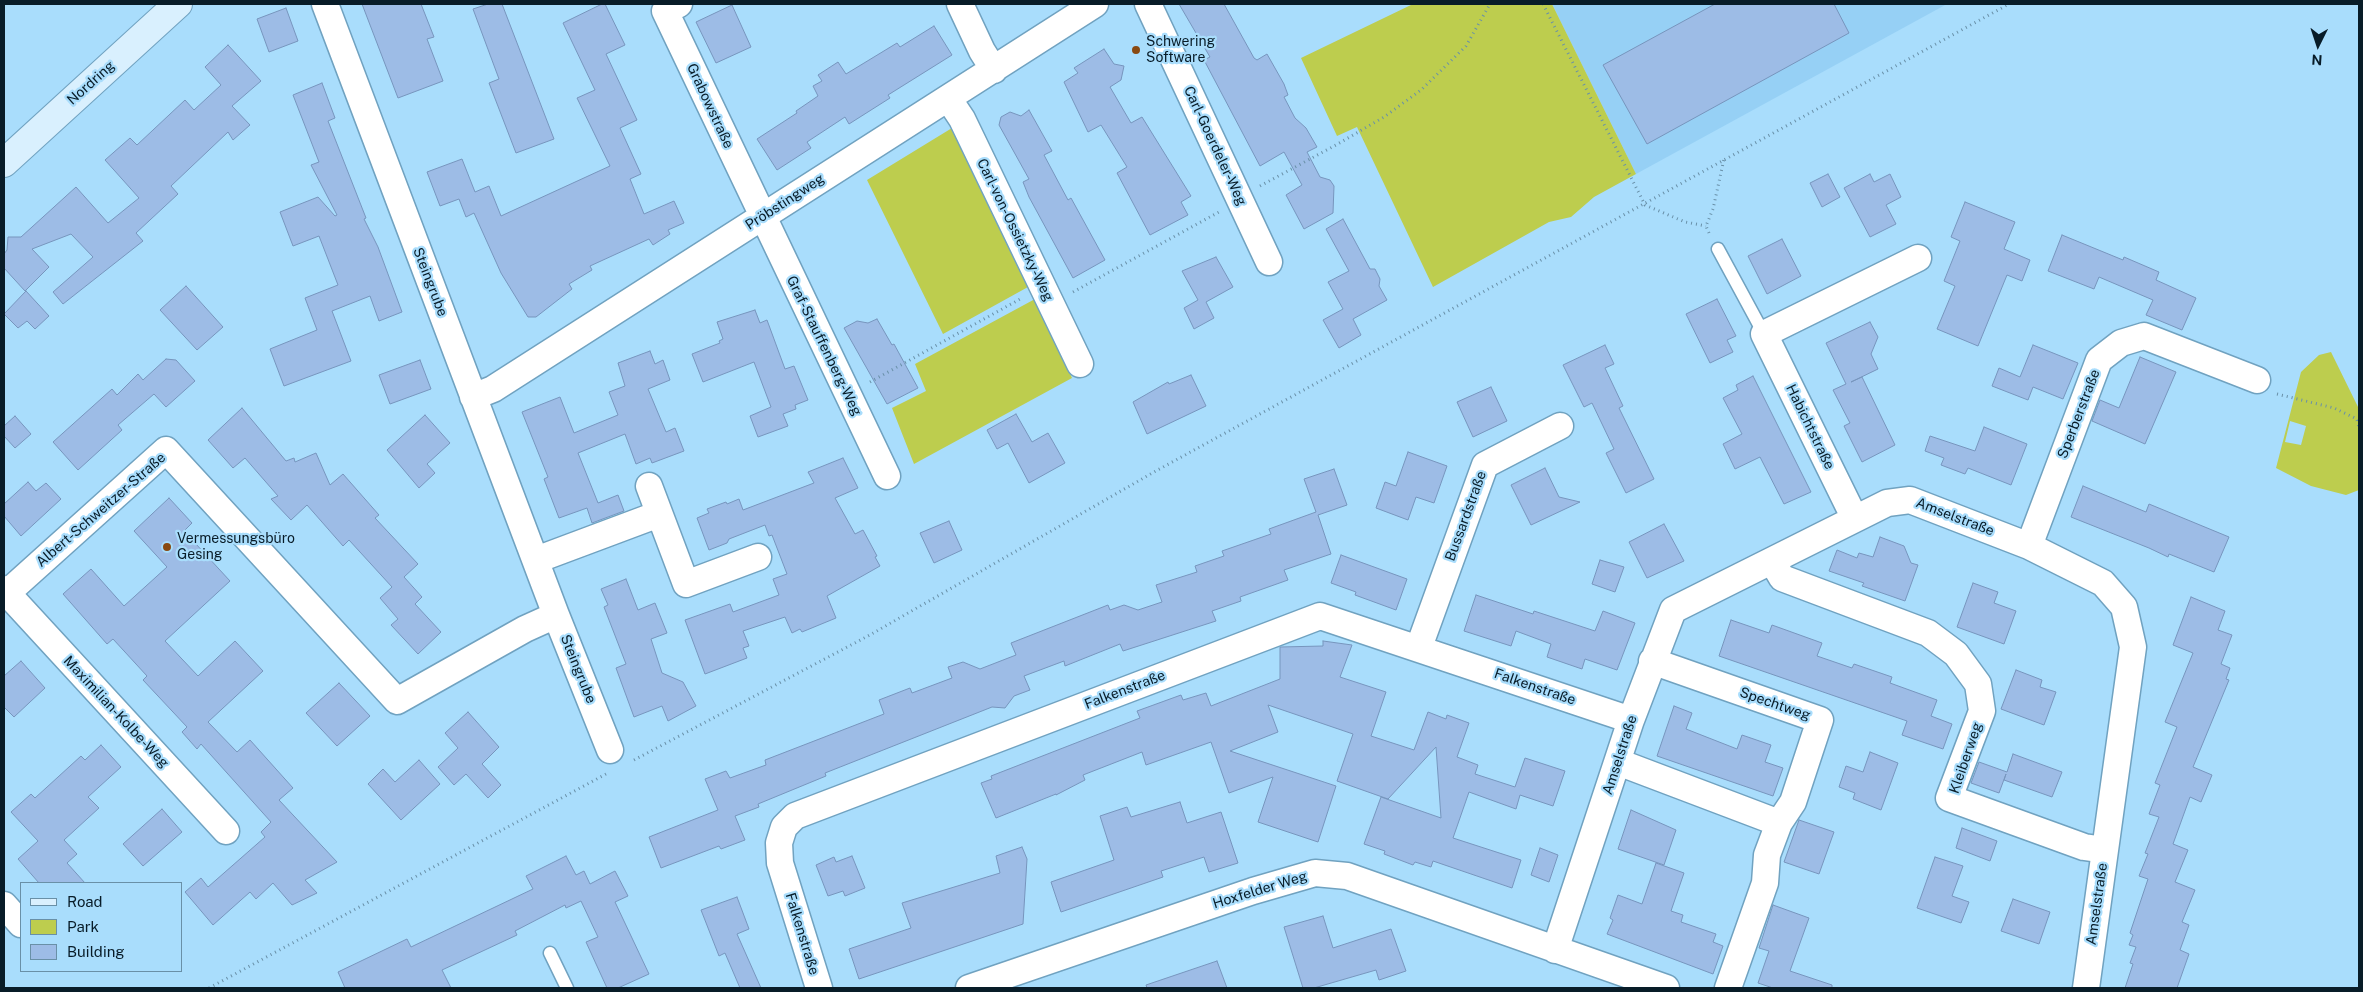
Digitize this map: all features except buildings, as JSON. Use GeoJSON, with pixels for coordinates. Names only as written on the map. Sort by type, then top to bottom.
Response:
{"type":"FeatureCollection","features":[{"type":"Feature","properties":{"kind":"main road","name":"Nordring"},"geometry":{"type":"LineString","coordinates":[[4,163],[178,4]]}},
{"type":"Feature","properties":{"kind":"street","name":"Steingrube"},"geometry":{"type":"LineString","coordinates":[[326,4],[556,615],[615,762]]}},
{"type":"Feature","properties":{"kind":"street","name":"Grabowstraße"},"geometry":{"type":"LineString","coordinates":[[680,4],[665,11],[762,216]]}},
{"type":"Feature","properties":{"kind":"street"},"geometry":{"type":"LineString","coordinates":[[960,4],[982,51],[994,70]]}},
{"type":"Feature","properties":{"kind":"street","name":"Pröbstingweg"},"geometry":{"type":"LineString","coordinates":[[473,397],[493,389],[1095,4]]}},
{"type":"Feature","properties":{"kind":"street","name":"Carl-Goerdeler-Weg"},"geometry":{"type":"LineString","coordinates":[[1148,4],[1269,262]]}},
{"type":"Feature","properties":{"kind":"street","name":"Carl-von-Ossietzky-Weg"},"geometry":{"type":"LineString","coordinates":[[948,98],[962,119],[1080,364]]}},
{"type":"Feature","properties":{"kind":"street","name":"Graf-Stauffenberg-Weg"},"geometry":{"type":"LineString","coordinates":[[762,216],[887,476]]}},
{"type":"Feature","properties":{"kind":"street"},"geometry":{"type":"LineString","coordinates":[[1764,334],[1918,258]]}},
{"type":"Feature","properties":{"kind":"street","name":"Habichtstraße"},"geometry":{"type":"LineString","coordinates":[[1764,334],[1855,520]]}},
{"type":"Feature","properties":{"kind":"street","name":"Sperberstraße"},"geometry":{"type":"LineString","coordinates":[[2029,546],[2099,360],[2121,343],[2144,336],[2257,380]]}},
{"type":"Feature","properties":{"kind":"street","name":"Bussardstraße"},"geometry":{"type":"LineString","coordinates":[[1419,647],[1485,464],[1560,426]]}},
{"type":"Feature","properties":{"kind":"street","name":"Albert-Schweitzer-Straße"},"geometry":{"type":"LineString","coordinates":[[5,593],[166,450],[397,701],[525,629],[556,615]]}},
{"type":"Feature","properties":{"kind":"street"},"geometry":{"type":"LineString","coordinates":[[650,486],[686,584],[758,557]]}},
{"type":"Feature","properties":{"kind":"street","name":"Amselstraße"},"geometry":{"type":"LineString","coordinates":[[1555,950],[1631,720],[1673,610],[1887,503],[1910,500],[2029,546],[2103,583],[2124,607],[2133,648],[2086,988]]}},
{"type":"Feature","properties":{"kind":"street"},"geometry":{"type":"LineString","coordinates":[[536,560],[659,514]]}},
{"type":"Feature","properties":{"kind":"street","name":"Kleiberweg"},"geometry":{"type":"LineString","coordinates":[[1772,561],[1782,578],[1928,633],[1956,654],[1978,684],[1982,711],[1949,798],[2084,848],[2105,850]]}},
{"type":"Feature","properties":{"kind":"street","name":"Maximilian-Kolbe-Weg"},"geometry":{"type":"LineString","coordinates":[[5,593],[226,831]]}},
{"type":"Feature","properties":{"kind":"street","name":"Falkenstraße"},"geometry":{"type":"LineString","coordinates":[[819,988],[780,863],[779,843],[784,827],[795,816],[1320,616],[1419,647],[1631,720]]}},
{"type":"Feature","properties":{"kind":"street","name":"Spechtweg"},"geometry":{"type":"LineString","coordinates":[[1652,661],[1820,720],[1793,802],[1779,823],[1767,855],[1765,883],[1728,988]]}},
{"type":"Feature","properties":{"kind":"street"},"geometry":{"type":"LineString","coordinates":[[1618,762],[1779,823]]}},
{"type":"Feature","properties":{"kind":"street","name":"Hoxfelder Weg"},"geometry":{"type":"LineString","coordinates":[[969,988],[1253,891],[1315,873],[1347,876],[1555,950],[1611,979],[1666,988]]}},
{"type":"Feature","properties":{"kind":"street"},"geometry":{"type":"LineString","coordinates":[[4,905],[20,923]]}},
{"type":"Feature","properties":{"kind":"lane","name":"Habichtstraße"},"geometry":{"type":"LineString","coordinates":[[1718,249],[1764,334]]}},
{"type":"Feature","properties":{"kind":"lane"},"geometry":{"type":"LineString","coordinates":[[550,953],[567,988]]}},
{"type":"Feature","properties":{"kind":"path"},"geometry":{"type":"LineString","coordinates":[[848,394],[1221,211],[1240,198],[1384,117],[1421,90],[1466,46],[1490,4]]}},
{"type":"Feature","properties":{"kind":"path"},"geometry":{"type":"LineString","coordinates":[[1543,4],[1645,204],[1685,222],[1706,226]]}},
{"type":"Feature","properties":{"kind":"path"},"geometry":{"type":"LineString","coordinates":[[209,988],[615,762],[868,636],[1163,468],[2009,4]]}},
{"type":"Feature","properties":{"kind":"path"},"geometry":{"type":"LineString","coordinates":[[1718,249],[1706,226],[1713,209],[1724,159]]}},
{"type":"Feature","properties":{"kind":"path"},"geometry":{"type":"LineString","coordinates":[[2257,380],[2281,396],[2334,408],[2358,420],[2359,428]]}},
{"type":"Feature","properties":{"kind":"shaded area"},"geometry":{"type":"Polygon","coordinates":[[[1552,4],[1947,4],[1636,174],[1552,4]]]}},
{"type":"Feature","properties":{"kind":"green space"},"geometry":{"type":"Polygon","coordinates":[[[1413,4],[1552,4],[1636,174],[1594,197],[1571,217],[1549,222],[1433,287],[1357,127],[1337,136],[1301,58],[1413,4]]]}},
{"type":"Feature","properties":{"kind":"green space"},"geometry":{"type":"Polygon","coordinates":[[[952,128],[1028,287],[943,334],[867,180],[952,128]]]}},
{"type":"Feature","properties":{"kind":"green space"},"geometry":{"type":"Polygon","coordinates":[[[1035,299],[1072,378],[914,464],[892,408],[926,391],[915,364],[1035,299]]]}},
{"type":"Feature","properties":{"kind":"green space"},"geometry":{"type":"Polygon","coordinates":[[[2331,352],[2359,409],[2359,490],[2346,495],[2311,486],[2276,468],[2301,372],[2319,355],[2331,352]],[[2290,421],[2285,442],[2301,445],[2306,426],[2290,421]]]}},
{"type":"Feature","properties":{"kind":"place","name":"Schwering Software"},"geometry":{"type":"Point","coordinates":[1136,50]}},
{"type":"Feature","properties":{"kind":"place","name":"Vermessungsbüro Gesing"},"geometry":{"type":"Point","coordinates":[167,547]}}]}
